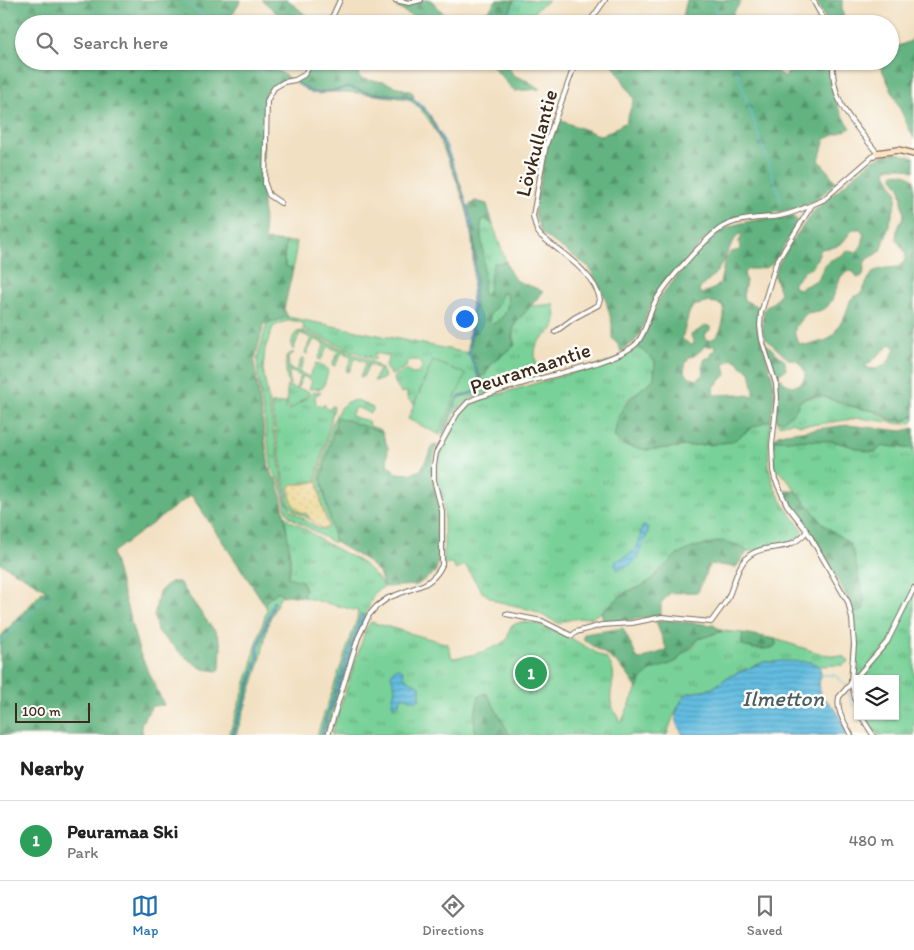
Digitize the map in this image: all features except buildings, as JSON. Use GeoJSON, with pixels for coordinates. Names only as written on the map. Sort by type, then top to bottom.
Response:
{"type":"FeatureCollection","features":[{"type":"Feature","properties":{"kind":"street"},"geometry":{"type":"LineString","coordinates":[[333,15],[340,0]]}},
{"type":"Feature","properties":{"kind":"street"},"geometry":{"type":"LineString","coordinates":[[395,0],[409,3],[421,0]]}},
{"type":"Feature","properties":{"kind":"street"},"geometry":{"type":"LineString","coordinates":[[594,15],[605,0]]}},
{"type":"Feature","properties":{"kind":"street"},"geometry":{"type":"LineString","coordinates":[[813,0],[821,15]]}},
{"type":"Feature","properties":{"kind":"street"},"geometry":{"type":"LineString","coordinates":[[281,203],[269,195],[265,184],[267,101],[274,88],[284,82],[299,79],[307,70]]}},
{"type":"Feature","properties":{"kind":"street","name":"Lövkullantie"},"geometry":{"type":"LineString","coordinates":[[555,332],[574,318],[598,305],[600,300],[597,290],[588,277],[576,264],[537,232],[533,222],[546,145],[573,70]]}},
{"type":"Feature","properties":{"kind":"street"},"geometry":{"type":"LineString","coordinates":[[833,70],[837,98],[858,131],[877,153],[898,150],[914,154]]}},
{"type":"Feature","properties":{"kind":"street","name":"Peuramaantie"},"geometry":{"type":"LineString","coordinates":[[328,735],[358,638],[369,616],[377,606],[388,598],[431,581],[439,571],[442,556],[442,511],[434,480],[434,465],[436,453],[462,407],[476,398],[628,351],[644,332],[655,303],[663,290],[709,238],[733,222],[796,212],[823,200],[877,153]]}},
{"type":"Feature","properties":{"kind":"street"},"geometry":{"type":"LineString","coordinates":[[812,205],[776,263],[761,313],[760,326],[762,340],[776,384],[777,398],[772,446],[775,479],[787,504],[806,531],[848,602],[852,618],[854,645],[851,682],[854,694]]}},
{"type":"Feature","properties":{"kind":"street"},"geometry":{"type":"LineString","coordinates":[[796,212],[803,221]]}},
{"type":"Feature","properties":{"kind":"street"},"geometry":{"type":"LineString","coordinates":[[506,614],[542,621],[572,636],[576,632],[602,625],[662,618],[711,622],[726,600],[744,562],[750,555],[756,552],[788,546],[801,539],[806,531]]}},
{"type":"Feature","properties":{"kind":"street"},"geometry":{"type":"LineString","coordinates":[[851,735],[837,704],[839,697],[887,642],[914,588]]}},
{"type":"Feature","properties":{"kind":"street"},"geometry":{"type":"LineString","coordinates":[[864,720],[873,735]]}},
{"type":"Feature","properties":{"kind":"green space"},"geometry":{"type":"Polygon","coordinates":[[[0,0],[241,0],[232,15],[15,15],[15,70],[278,70],[290,79],[283,80],[265,94],[262,188],[265,240],[286,242],[285,266],[293,269],[284,309],[288,317],[264,324],[254,362],[269,468],[272,476],[277,479],[287,528],[288,577],[302,581],[305,589],[303,597],[282,596],[282,593],[277,592],[264,603],[191,495],[112,553],[139,651],[164,705],[152,706],[141,724],[143,735],[0,735],[0,637],[45,589],[0,563],[0,0]]]}},
{"type":"Feature","properties":{"kind":"green space"},"geometry":{"type":"Polygon","coordinates":[[[262,0],[288,0],[306,15],[279,15],[262,0]]]}},
{"type":"Feature","properties":{"kind":"green space"},"geometry":{"type":"Polygon","coordinates":[[[431,0],[445,15],[410,15],[396,7],[396,3],[407,4],[431,0]]]}},
{"type":"Feature","properties":{"kind":"green space"},"geometry":{"type":"Polygon","coordinates":[[[496,0],[514,0],[508,15],[478,15],[487,11],[496,0]]]}},
{"type":"Feature","properties":{"kind":"green space"},"geometry":{"type":"Polygon","coordinates":[[[514,0],[549,0],[534,11],[537,15],[508,15],[514,0]]]}},
{"type":"Feature","properties":{"kind":"green space"},"geometry":{"type":"Polygon","coordinates":[[[687,0],[742,0],[732,15],[683,15],[687,0]]]}},
{"type":"Feature","properties":{"kind":"green space"},"geometry":{"type":"Polygon","coordinates":[[[815,0],[842,0],[843,15],[823,15],[815,0]]]}},
{"type":"Feature","properties":{"kind":"green space"},"geometry":{"type":"Polygon","coordinates":[[[914,35],[914,139],[882,70],[899,70],[899,46],[911,41],[914,35]]]}},
{"type":"Feature","properties":{"kind":"green space"},"geometry":{"type":"Polygon","coordinates":[[[307,70],[359,70],[358,75],[362,79],[384,82],[412,92],[414,96],[413,98],[402,95],[371,93],[349,87],[319,93],[312,92],[296,82],[307,70]]]}},
{"type":"Feature","properties":{"kind":"green space"},"geometry":{"type":"Polygon","coordinates":[[[496,70],[510,70],[513,75],[528,81],[540,89],[514,91],[496,70]]]}},
{"type":"Feature","properties":{"kind":"green space"},"geometry":{"type":"Polygon","coordinates":[[[616,70],[775,70],[785,78],[789,70],[831,70],[831,80],[839,110],[851,128],[825,139],[819,160],[836,182],[816,200],[803,207],[733,220],[708,236],[659,291],[651,304],[636,340],[621,352],[619,346],[612,338],[612,323],[605,297],[589,267],[541,233],[535,214],[535,207],[547,146],[556,119],[602,136],[626,122],[634,99],[616,70]]]}},
{"type":"Feature","properties":{"kind":"green space"},"geometry":{"type":"Polygon","coordinates":[[[349,88],[412,99],[429,115],[444,146],[462,191],[470,220],[473,241],[474,277],[468,353],[473,287],[472,237],[462,195],[440,140],[427,117],[408,99],[350,92],[328,92],[349,88]]]}},
{"type":"Feature","properties":{"kind":"green space"},"geometry":{"type":"Polygon","coordinates":[[[896,153],[914,157],[914,171],[901,167],[886,169],[887,175],[897,192],[896,203],[881,251],[865,261],[863,276],[857,278],[854,272],[849,271],[841,276],[832,300],[827,307],[819,311],[807,313],[797,324],[795,335],[800,344],[809,345],[827,340],[833,335],[844,318],[851,299],[862,292],[874,271],[899,267],[905,260],[906,253],[896,239],[904,214],[900,187],[893,178],[893,174],[902,173],[908,175],[914,181],[914,416],[898,420],[875,411],[815,396],[801,400],[794,412],[783,421],[776,420],[776,381],[781,378],[788,385],[799,385],[805,373],[797,360],[788,359],[764,337],[762,325],[764,309],[776,300],[780,293],[774,275],[778,265],[812,213],[871,161],[886,154],[896,153]],[[853,229],[843,242],[835,247],[821,249],[813,267],[805,271],[794,283],[794,287],[799,289],[819,279],[824,266],[830,260],[848,251],[857,252],[862,245],[864,236],[861,229],[853,229]],[[891,344],[865,367],[876,369],[885,365],[895,347],[891,344]]]}},
{"type":"Feature","properties":{"kind":"green space"},"geometry":{"type":"Polygon","coordinates":[[[475,201],[487,204],[493,225],[485,219],[482,220],[483,294],[485,296],[489,289],[494,263],[506,262],[509,271],[517,280],[543,292],[514,325],[512,338],[515,345],[492,363],[485,375],[480,376],[470,354],[476,277],[474,240],[468,206],[475,201]],[[502,292],[499,303],[491,314],[490,322],[492,324],[497,322],[506,312],[507,294],[502,292]]]}},
{"type":"Feature","properties":{"kind":"green space"},"geometry":{"type":"Polygon","coordinates":[[[793,216],[798,221],[796,227],[774,262],[765,268],[748,269],[744,273],[746,281],[744,300],[759,307],[757,327],[773,380],[774,397],[771,420],[753,427],[732,442],[646,450],[623,445],[614,437],[622,410],[626,403],[654,379],[655,361],[638,347],[662,294],[700,250],[724,229],[767,218],[793,216]],[[741,234],[732,244],[721,266],[700,289],[701,294],[715,288],[720,283],[725,260],[731,252],[740,250],[739,241],[742,236],[741,234]],[[710,302],[693,306],[689,313],[682,339],[691,345],[694,344],[691,335],[705,326],[710,327],[710,330],[706,333],[705,338],[707,340],[716,337],[723,323],[724,312],[724,308],[717,303],[710,302]],[[706,346],[694,356],[689,357],[684,371],[689,377],[697,380],[704,373],[702,367],[705,358],[711,358],[711,354],[717,346],[706,346]],[[732,359],[724,364],[726,375],[715,386],[713,395],[737,394],[753,396],[750,371],[741,366],[738,361],[732,359]]]}},
{"type":"Feature","properties":{"kind":"green space"},"geometry":{"type":"Polygon","coordinates":[[[485,219],[493,225],[506,262],[494,263],[489,291],[484,296],[482,294],[483,262],[480,233],[482,220],[485,219]]]}},
{"type":"Feature","properties":{"kind":"green space"},"geometry":{"type":"Polygon","coordinates":[[[286,242],[297,242],[293,269],[286,266],[284,258],[286,242]]]}},
{"type":"Feature","properties":{"kind":"green space"},"geometry":{"type":"Polygon","coordinates":[[[502,292],[507,294],[508,299],[506,312],[497,322],[492,324],[490,316],[499,303],[502,292]]]}},
{"type":"Feature","properties":{"kind":"green space"},"geometry":{"type":"Polygon","coordinates":[[[554,304],[556,322],[551,331],[540,340],[535,350],[540,377],[472,398],[457,410],[443,434],[440,436],[438,434],[465,374],[433,361],[414,404],[407,398],[407,392],[401,393],[393,379],[394,376],[407,369],[411,374],[419,373],[422,366],[418,360],[410,360],[406,367],[391,375],[385,367],[390,356],[375,353],[374,356],[376,358],[374,360],[303,329],[304,324],[296,321],[284,322],[273,327],[265,349],[263,369],[286,501],[292,511],[319,529],[329,527],[322,507],[318,481],[332,423],[340,408],[347,402],[357,400],[373,408],[373,411],[370,413],[355,407],[351,416],[368,421],[370,426],[382,432],[337,418],[321,479],[335,542],[290,517],[286,510],[280,481],[272,470],[258,377],[257,360],[267,323],[288,317],[468,353],[483,389],[458,397],[442,433],[458,398],[485,389],[480,376],[485,375],[492,363],[515,345],[513,333],[519,319],[531,306],[554,304]]]}},
{"type":"Feature","properties":{"kind":"green space"},"geometry":{"type":"Polygon","coordinates":[[[303,331],[372,362],[382,369],[385,377],[374,381],[379,369],[369,364],[363,377],[360,377],[366,363],[355,358],[349,372],[346,371],[352,357],[342,352],[335,366],[332,365],[338,351],[328,346],[321,360],[318,359],[325,344],[314,339],[307,354],[305,353],[311,338],[300,333],[293,350],[291,345],[293,337],[297,332],[303,331]]]}},
{"type":"Feature","properties":{"kind":"green space"},"geometry":{"type":"Polygon","coordinates":[[[765,343],[785,361],[786,369],[776,377],[765,343]]]}},
{"type":"Feature","properties":{"kind":"green space"},"geometry":{"type":"Polygon","coordinates":[[[638,347],[655,361],[654,379],[626,401],[646,450],[731,442],[753,427],[771,420],[770,473],[774,487],[781,500],[803,530],[800,537],[785,545],[759,551],[748,551],[737,545],[660,569],[651,580],[642,586],[626,592],[593,617],[573,619],[560,624],[532,610],[496,601],[482,592],[465,565],[456,570],[451,562],[444,566],[444,507],[437,477],[439,458],[450,430],[464,410],[485,398],[603,364],[627,355],[638,347]]]}},
{"type":"Feature","properties":{"kind":"green space"},"geometry":{"type":"Polygon","coordinates":[[[294,353],[288,357],[289,368],[296,371],[302,358],[305,359],[299,372],[309,377],[316,363],[327,368],[328,372],[323,388],[309,389],[312,381],[303,376],[298,387],[296,387],[301,376],[290,371],[290,385],[288,383],[286,357],[294,353]]]}},
{"type":"Feature","properties":{"kind":"green space"},"geometry":{"type":"Polygon","coordinates":[[[433,361],[466,374],[438,434],[408,419],[433,361]]]}},
{"type":"Feature","properties":{"kind":"green space"},"geometry":{"type":"Polygon","coordinates":[[[287,385],[310,393],[293,408],[289,408],[287,404],[287,385]]]}},
{"type":"Feature","properties":{"kind":"green space"},"geometry":{"type":"Polygon","coordinates":[[[320,391],[315,396],[316,404],[319,406],[325,405],[330,410],[332,406],[334,407],[316,481],[290,486],[292,497],[310,519],[295,511],[288,503],[271,404],[286,403],[287,409],[290,410],[314,392],[320,391]]]}},
{"type":"Feature","properties":{"kind":"green space"},"geometry":{"type":"Polygon","coordinates":[[[814,397],[823,397],[853,407],[873,411],[891,420],[905,421],[914,416],[914,420],[904,424],[859,418],[820,424],[800,425],[792,422],[779,425],[776,420],[783,421],[796,410],[800,401],[814,397]]]}},
{"type":"Feature","properties":{"kind":"green space"},"geometry":{"type":"Polygon","coordinates":[[[337,417],[382,432],[388,448],[387,463],[396,473],[410,474],[421,470],[434,444],[437,445],[432,462],[432,474],[439,509],[440,531],[437,531],[436,535],[440,536],[440,555],[435,572],[417,585],[384,587],[379,572],[364,559],[335,542],[321,479],[337,417]]]}},
{"type":"Feature","properties":{"kind":"green space"},"geometry":{"type":"Polygon","coordinates":[[[848,425],[902,431],[914,428],[914,449],[887,446],[881,447],[876,452],[870,452],[833,441],[773,440],[778,435],[785,433],[848,425]]]}},
{"type":"Feature","properties":{"kind":"green space"},"geometry":{"type":"Polygon","coordinates":[[[773,440],[833,441],[870,452],[876,452],[881,447],[887,446],[914,449],[914,735],[878,735],[866,720],[899,720],[899,675],[854,675],[854,688],[853,684],[856,625],[853,614],[859,612],[857,571],[853,552],[849,543],[825,526],[781,472],[778,470],[774,471],[773,440]]]}},
{"type":"Feature","properties":{"kind":"green space"},"geometry":{"type":"Polygon","coordinates":[[[783,491],[796,491],[825,526],[849,543],[853,552],[864,600],[864,609],[853,614],[850,602],[814,538],[792,509],[783,491]]]}},
{"type":"Feature","properties":{"kind":"green space"},"geometry":{"type":"Polygon","coordinates":[[[284,515],[290,521],[301,526],[327,544],[362,563],[373,572],[384,587],[376,591],[372,598],[325,735],[322,735],[364,615],[361,615],[320,735],[317,735],[357,619],[358,611],[303,597],[305,589],[288,577],[291,563],[284,515]]]}},
{"type":"Feature","properties":{"kind":"green space"},"geometry":{"type":"Polygon","coordinates":[[[722,541],[737,545],[748,551],[736,567],[710,564],[698,592],[670,593],[661,603],[661,616],[604,623],[601,612],[626,592],[642,586],[651,580],[675,556],[694,547],[722,541]]]}},
{"type":"Feature","properties":{"kind":"green space"},"geometry":{"type":"Polygon","coordinates":[[[170,582],[179,582],[216,632],[221,644],[220,669],[217,671],[203,669],[185,657],[157,631],[154,616],[159,592],[170,582]]]}},
{"type":"Feature","properties":{"kind":"green space"},"geometry":{"type":"Polygon","coordinates":[[[277,592],[282,593],[269,621],[260,662],[236,735],[234,735],[259,658],[259,648],[274,601],[257,651],[257,658],[232,735],[229,735],[252,664],[267,609],[264,603],[277,592]]]}},
{"type":"Feature","properties":{"kind":"green space"},"geometry":{"type":"Polygon","coordinates":[[[665,620],[713,625],[723,631],[698,639],[676,661],[652,670],[644,676],[637,689],[621,667],[585,641],[583,637],[584,634],[623,628],[638,660],[667,650],[656,622],[665,620]]]}},
{"type":"Feature","properties":{"kind":"green space"},"geometry":{"type":"Polygon","coordinates":[[[371,622],[448,644],[452,658],[481,652],[501,644],[507,640],[512,626],[521,622],[546,627],[607,659],[613,670],[611,702],[621,723],[643,675],[657,667],[677,661],[693,647],[698,639],[723,631],[743,633],[742,640],[752,649],[774,647],[776,644],[775,639],[822,654],[845,657],[849,661],[843,665],[819,666],[810,662],[764,662],[728,677],[713,688],[686,694],[675,713],[667,735],[331,735],[366,629],[371,622]]]}},
{"type":"Feature","properties":{"kind":"green space"},"geometry":{"type":"Polygon","coordinates":[[[743,633],[775,639],[776,644],[774,647],[763,649],[743,646],[743,633]]]}},
{"type":"Feature","properties":{"kind":"green space"},"geometry":{"type":"Polygon","coordinates":[[[486,693],[510,735],[476,735],[474,717],[479,696],[486,693]]]}},
{"type":"Feature","properties":{"kind":"sand"},"geometry":{"type":"Polygon","coordinates":[[[318,481],[322,507],[329,527],[323,529],[310,519],[307,514],[295,507],[290,495],[290,486],[293,484],[318,481]]]}},
{"type":"Feature","properties":{"kind":"water"},"geometry":{"type":"Polygon","coordinates":[[[294,82],[312,92],[319,93],[349,87],[371,93],[402,95],[413,98],[430,115],[446,145],[463,191],[472,220],[476,277],[470,354],[485,389],[458,398],[443,433],[458,397],[483,388],[468,354],[474,277],[473,241],[470,220],[462,191],[444,146],[429,115],[412,99],[401,96],[371,94],[349,88],[319,94],[311,93],[294,82]]]}},
{"type":"Feature","properties":{"kind":"water"},"geometry":{"type":"Polygon","coordinates":[[[642,527],[648,527],[648,532],[636,560],[630,565],[617,569],[616,561],[635,549],[638,545],[642,527]]]}},
{"type":"Feature","properties":{"kind":"water"},"geometry":{"type":"Polygon","coordinates":[[[273,601],[275,601],[259,648],[259,658],[234,735],[232,735],[257,658],[257,648],[273,601]]]}},
{"type":"Feature","properties":{"kind":"water"},"geometry":{"type":"Polygon","coordinates":[[[361,614],[364,615],[322,735],[320,735],[361,614]]]}},
{"type":"Feature","properties":{"kind":"water","name":"Ilmetton"},"geometry":{"type":"Polygon","coordinates":[[[764,662],[810,662],[819,666],[821,672],[819,684],[821,695],[836,710],[848,735],[683,735],[676,716],[679,704],[686,694],[713,688],[728,677],[764,662]]]}},
{"type":"Feature","properties":{"kind":"water"},"geometry":{"type":"Polygon","coordinates":[[[399,668],[403,670],[403,674],[408,681],[420,686],[420,699],[417,701],[403,696],[396,707],[392,704],[395,687],[391,675],[394,669],[399,668]]]}},
{"type":"Feature","properties":{"kind":"waterway"},"geometry":{"type":"LineString","coordinates":[[182,0],[203,15]]}},
{"type":"Feature","properties":{"kind":"waterway"},"geometry":{"type":"LineString","coordinates":[[508,15],[522,0]]}},
{"type":"Feature","properties":{"kind":"waterway"},"geometry":{"type":"LineString","coordinates":[[710,0],[717,15]]}},
{"type":"Feature","properties":{"kind":"waterway"},"geometry":{"type":"LineString","coordinates":[[736,70],[782,202]]}},
{"type":"Feature","properties":{"kind":"waterway"},"geometry":{"type":"LineString","coordinates":[[0,642],[51,593]]}},
{"type":"Feature","properties":{"kind":"waterway"},"geometry":{"type":"LineString","coordinates":[[820,675],[835,675],[846,685]]}},
{"type":"Feature","properties":{"kind":"waterway"},"geometry":{"type":"LineString","coordinates":[[848,692],[853,707]]}},
{"type":"Feature","properties":{"kind":"place","name":"Peuramaa Ski"},"geometry":{"type":"Point","coordinates":[531,673]}}]}
